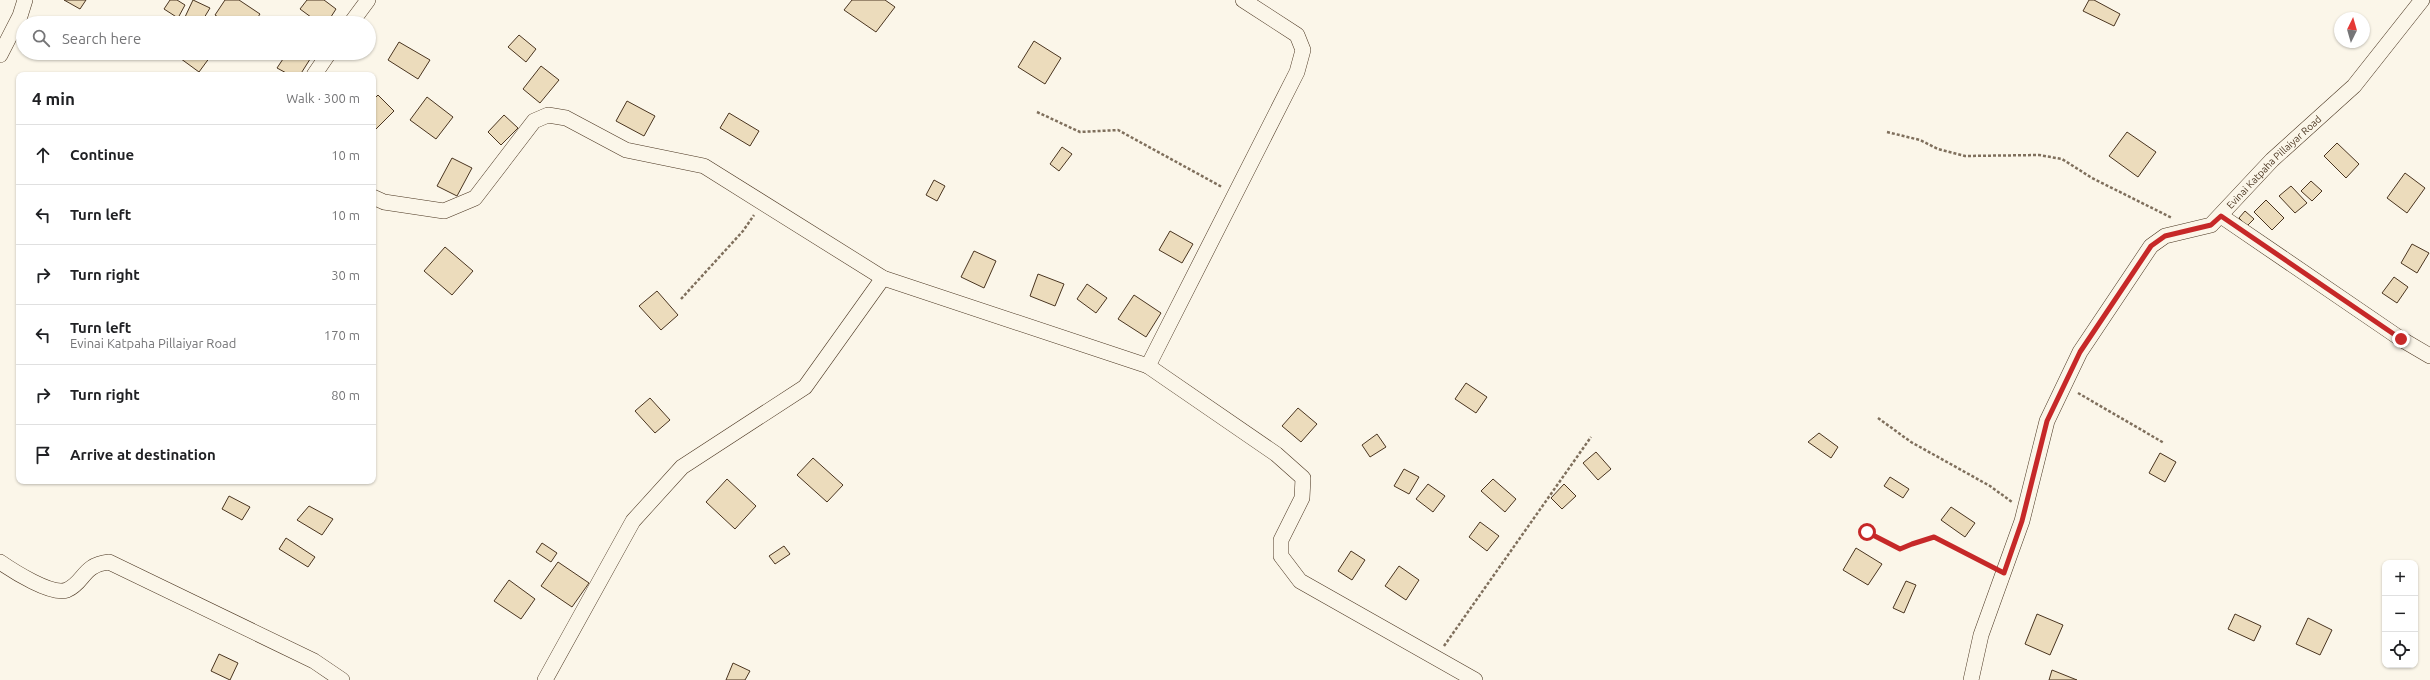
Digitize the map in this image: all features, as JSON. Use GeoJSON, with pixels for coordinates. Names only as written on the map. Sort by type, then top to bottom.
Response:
{"type":"FeatureCollection","features":[{"type":"Feature","properties":{"kind":"street"},"geometry":{"type":"LineString","coordinates":[[20,16],[25,0]]}},
{"type":"Feature","properties":{"kind":"street"},"geometry":{"type":"LineString","coordinates":[[357,16],[368,0]]}},
{"type":"Feature","properties":{"kind":"street"},"geometry":{"type":"LineString","coordinates":[[1148,366],[1297,72],[1303,50],[1297,36],[1243,0]]}},
{"type":"Feature","properties":{"kind":"street","name":"Evinai Katpaha Pillaiyar Road"},"geometry":{"type":"LineString","coordinates":[[1971,680],[1981,635],[2004,573],[2026,506],[2047,421],[2080,352],[2151,246],[2165,236],[2211,225],[2221,216],[2272,160],[2354,86],[2422,0]]}},
{"type":"Feature","properties":{"kind":"street"},"geometry":{"type":"LineString","coordinates":[[0,55],[16,24]]}},
{"type":"Feature","properties":{"kind":"street"},"geometry":{"type":"LineString","coordinates":[[316,72],[324,60]]}},
{"type":"Feature","properties":{"kind":"street"},"geometry":{"type":"LineString","coordinates":[[376,198],[384,202],[444,211],[475,198],[534,121],[548,115],[566,118],[626,150],[704,166],[883,278],[1148,366],[1276,454],[1303,478],[1302,498],[1281,540],[1282,556],[1300,581],[1475,680]]}},
{"type":"Feature","properties":{"kind":"street"},"geometry":{"type":"LineString","coordinates":[[2221,216],[2401,339],[2430,356]]}},
{"type":"Feature","properties":{"kind":"street"},"geometry":{"type":"LineString","coordinates":[[545,680],[633,521],[682,467],[805,387],[883,278]]}},
{"type":"Feature","properties":{"kind":"street"},"geometry":{"type":"LineString","coordinates":[[0,562],[54,591],[67,590],[96,563],[109,562],[314,661],[342,680]]}},
{"type":"Feature","properties":{"kind":"path"},"geometry":{"type":"LineString","coordinates":[[1037,112],[1080,132],[1118,130],[1235,194]]}},
{"type":"Feature","properties":{"kind":"path"},"geometry":{"type":"LineString","coordinates":[[1887,132],[1920,140],[1938,149],[1964,156],[2039,155],[2062,159],[2092,178],[2194,229]]}},
{"type":"Feature","properties":{"kind":"path"},"geometry":{"type":"LineString","coordinates":[[681,299],[743,231],[762,202]]}},
{"type":"Feature","properties":{"kind":"path"},"geometry":{"type":"LineString","coordinates":[[2064,384],[2164,443]]}},
{"type":"Feature","properties":{"kind":"path"},"geometry":{"type":"LineString","coordinates":[[1878,418],[1911,442],[1990,486],[2012,502],[2026,506]]}},
{"type":"Feature","properties":{"kind":"path"},"geometry":{"type":"LineString","coordinates":[[1435,658],[1591,437]]}},
{"type":"Feature","properties":{"kind":"path"},"geometry":{"type":"LineString","coordinates":[[1867,532],[1900,549],[1934,537],[2004,573]]}},
{"type":"Feature","properties":{"kind":"building"},"geometry":{"type":"Polygon","coordinates":[[[64,0],[86,0],[80,9],[64,0]]]}},
{"type":"Feature","properties":{"kind":"building"},"geometry":{"type":"Polygon","coordinates":[[[170,0],[177,0],[185,5],[179,16],[175,16],[164,9],[170,0]]]}},
{"type":"Feature","properties":{"kind":"building"},"geometry":{"type":"Polygon","coordinates":[[[193,0],[210,8],[205,16],[185,16],[193,0]]]}},
{"type":"Feature","properties":{"kind":"building"},"geometry":{"type":"Polygon","coordinates":[[[225,0],[239,0],[260,14],[259,16],[215,15],[225,0]]]}},
{"type":"Feature","properties":{"kind":"building"},"geometry":{"type":"Polygon","coordinates":[[[307,0],[324,0],[336,9],[332,16],[310,16],[300,9],[307,0]]]}},
{"type":"Feature","properties":{"kind":"building"},"geometry":{"type":"Polygon","coordinates":[[[852,0],[885,0],[895,7],[876,32],[844,10],[852,0]]]}},
{"type":"Feature","properties":{"kind":"building"},"geometry":{"type":"Polygon","coordinates":[[[2089,0],[2094,0],[2120,14],[2114,26],[2083,11],[2089,0]]]}},
{"type":"Feature","properties":{"kind":"building"},"geometry":{"type":"Polygon","coordinates":[[[519,35],[536,49],[526,62],[508,47],[519,35]]]}},
{"type":"Feature","properties":{"kind":"building"},"geometry":{"type":"Polygon","coordinates":[[[1034,41],[1061,58],[1045,84],[1018,67],[1034,41]]]}},
{"type":"Feature","properties":{"kind":"building"},"geometry":{"type":"Polygon","coordinates":[[[399,42],[430,60],[418,79],[388,60],[399,42]]]}},
{"type":"Feature","properties":{"kind":"building"},"geometry":{"type":"Polygon","coordinates":[[[183,60],[208,60],[199,72],[183,60]]]}},
{"type":"Feature","properties":{"kind":"building"},"geometry":{"type":"Polygon","coordinates":[[[282,60],[309,60],[302,72],[284,72],[277,68],[282,60]]]}},
{"type":"Feature","properties":{"kind":"building"},"geometry":{"type":"Polygon","coordinates":[[[541,66],[559,80],[540,103],[523,89],[541,66]]]}},
{"type":"Feature","properties":{"kind":"building"},"geometry":{"type":"Polygon","coordinates":[[[378,95],[394,111],[376,129],[376,97],[378,95]]]}},
{"type":"Feature","properties":{"kind":"building"},"geometry":{"type":"Polygon","coordinates":[[[427,97],[453,117],[436,139],[410,120],[427,97]]]}},
{"type":"Feature","properties":{"kind":"building"},"geometry":{"type":"Polygon","coordinates":[[[627,101],[655,116],[644,136],[616,121],[627,101]]]}},
{"type":"Feature","properties":{"kind":"building"},"geometry":{"type":"Polygon","coordinates":[[[729,113],[759,131],[750,146],[720,128],[729,113]]]}},
{"type":"Feature","properties":{"kind":"building"},"geometry":{"type":"Polygon","coordinates":[[[504,115],[518,128],[501,145],[488,132],[504,115]]]}},
{"type":"Feature","properties":{"kind":"building"},"geometry":{"type":"Polygon","coordinates":[[[2127,132],[2156,152],[2138,177],[2109,156],[2127,132]]]}},
{"type":"Feature","properties":{"kind":"building"},"geometry":{"type":"Polygon","coordinates":[[[2337,143],[2359,164],[2346,178],[2324,156],[2337,143]]]}},
{"type":"Feature","properties":{"kind":"building"},"geometry":{"type":"Polygon","coordinates":[[[1062,147],[1072,154],[1059,171],[1050,164],[1062,147]]]}},
{"type":"Feature","properties":{"kind":"building"},"geometry":{"type":"Polygon","coordinates":[[[452,158],[472,168],[457,196],[437,186],[452,158]]]}},
{"type":"Feature","properties":{"kind":"building"},"geometry":{"type":"Polygon","coordinates":[[[2405,173],[2425,188],[2407,213],[2387,198],[2405,173]]]}},
{"type":"Feature","properties":{"kind":"building"},"geometry":{"type":"Polygon","coordinates":[[[934,180],[945,186],[937,201],[926,195],[934,180]]]}},
{"type":"Feature","properties":{"kind":"building"},"geometry":{"type":"Polygon","coordinates":[[[2311,181],[2322,191],[2312,201],[2301,191],[2311,181]]]}},
{"type":"Feature","properties":{"kind":"building"},"geometry":{"type":"Polygon","coordinates":[[[2291,186],[2307,203],[2295,213],[2279,196],[2291,186]]]}},
{"type":"Feature","properties":{"kind":"building"},"geometry":{"type":"Polygon","coordinates":[[[2266,200],[2284,218],[2272,230],[2254,212],[2266,200]]]}},
{"type":"Feature","properties":{"kind":"building"},"geometry":{"type":"Polygon","coordinates":[[[2245,211],[2254,219],[2247,226],[2239,218],[2245,211]]]}},
{"type":"Feature","properties":{"kind":"building"},"geometry":{"type":"Polygon","coordinates":[[[1170,231],[1193,244],[1182,263],[1159,250],[1170,231]]]}},
{"type":"Feature","properties":{"kind":"building"},"geometry":{"type":"Polygon","coordinates":[[[2412,244],[2429,253],[2417,273],[2401,263],[2412,244]]]}},
{"type":"Feature","properties":{"kind":"building"},"geometry":{"type":"Polygon","coordinates":[[[445,247],[473,271],[452,295],[424,271],[445,247]]]}},
{"type":"Feature","properties":{"kind":"building"},"geometry":{"type":"Polygon","coordinates":[[[974,251],[996,261],[984,288],[961,277],[974,251]]]}},
{"type":"Feature","properties":{"kind":"building"},"geometry":{"type":"Polygon","coordinates":[[[1038,274],[1064,284],[1055,306],[1030,296],[1038,274]]]}},
{"type":"Feature","properties":{"kind":"building"},"geometry":{"type":"Polygon","coordinates":[[[2394,277],[2408,287],[2397,303],[2382,293],[2394,277]]]}},
{"type":"Feature","properties":{"kind":"building"},"geometry":{"type":"Polygon","coordinates":[[[1087,284],[1107,298],[1096,313],[1077,299],[1087,284]]]}},
{"type":"Feature","properties":{"kind":"building"},"geometry":{"type":"Polygon","coordinates":[[[657,291],[678,315],[661,330],[639,306],[657,291]]]}},
{"type":"Feature","properties":{"kind":"building"},"geometry":{"type":"Polygon","coordinates":[[[1134,295],[1161,313],[1146,337],[1118,319],[1134,295]]]}},
{"type":"Feature","properties":{"kind":"building"},"geometry":{"type":"Polygon","coordinates":[[[1466,383],[1487,397],[1476,413],[1455,399],[1466,383]]]}},
{"type":"Feature","properties":{"kind":"building"},"geometry":{"type":"Polygon","coordinates":[[[650,398],[670,420],[655,433],[635,411],[650,398]]]}},
{"type":"Feature","properties":{"kind":"building"},"geometry":{"type":"Polygon","coordinates":[[[1298,408],[1317,424],[1301,442],[1282,426],[1298,408]]]}},
{"type":"Feature","properties":{"kind":"building"},"geometry":{"type":"Polygon","coordinates":[[[1819,433],[1838,447],[1831,458],[1808,442],[1819,433]]]}},
{"type":"Feature","properties":{"kind":"building"},"geometry":{"type":"Polygon","coordinates":[[[1377,434],[1386,447],[1370,457],[1362,445],[1377,434]]]}},
{"type":"Feature","properties":{"kind":"building"},"geometry":{"type":"Polygon","coordinates":[[[1596,452],[1611,469],[1598,480],[1583,463],[1596,452]]]}},
{"type":"Feature","properties":{"kind":"building"},"geometry":{"type":"Polygon","coordinates":[[[2160,453],[2176,462],[2165,482],[2149,473],[2160,453]]]}},
{"type":"Feature","properties":{"kind":"building"},"geometry":{"type":"Polygon","coordinates":[[[813,458],[843,485],[827,502],[797,475],[813,458]]]}},
{"type":"Feature","properties":{"kind":"building"},"geometry":{"type":"Polygon","coordinates":[[[1404,469],[1419,477],[1409,494],[1394,486],[1404,469]]]}},
{"type":"Feature","properties":{"kind":"building"},"geometry":{"type":"Polygon","coordinates":[[[1890,477],[1909,489],[1903,498],[1884,486],[1890,477]]]}},
{"type":"Feature","properties":{"kind":"building"},"geometry":{"type":"Polygon","coordinates":[[[727,479],[756,506],[735,529],[706,502],[727,479]]]}},
{"type":"Feature","properties":{"kind":"building"},"geometry":{"type":"Polygon","coordinates":[[[1493,479],[1516,499],[1505,512],[1481,491],[1493,479]]]}},
{"type":"Feature","properties":{"kind":"building"},"geometry":{"type":"Polygon","coordinates":[[[1428,484],[1445,496],[1433,512],[1416,499],[1428,484]]]}},
{"type":"Feature","properties":{"kind":"building"},"geometry":{"type":"Polygon","coordinates":[[[1564,484],[1576,496],[1562,509],[1551,498],[1564,484]]]}},
{"type":"Feature","properties":{"kind":"building"},"geometry":{"type":"Polygon","coordinates":[[[229,496],[250,507],[242,520],[222,509],[229,496]]]}},
{"type":"Feature","properties":{"kind":"building"},"geometry":{"type":"Polygon","coordinates":[[[309,506],[333,519],[322,535],[297,520],[309,506]]]}},
{"type":"Feature","properties":{"kind":"building"},"geometry":{"type":"Polygon","coordinates":[[[1951,507],[1975,523],[1965,537],[1941,520],[1951,507]]]}},
{"type":"Feature","properties":{"kind":"building"},"geometry":{"type":"Polygon","coordinates":[[[1480,522],[1499,536],[1487,551],[1469,537],[1480,522]]]}},
{"type":"Feature","properties":{"kind":"building"},"geometry":{"type":"Polygon","coordinates":[[[286,538],[315,557],[308,567],[279,549],[286,538]]]}},
{"type":"Feature","properties":{"kind":"building"},"geometry":{"type":"Polygon","coordinates":[[[542,543],[557,553],[551,562],[536,552],[542,543]]]}},
{"type":"Feature","properties":{"kind":"building"},"geometry":{"type":"Polygon","coordinates":[[[784,546],[790,554],[775,564],[769,556],[784,546]]]}},
{"type":"Feature","properties":{"kind":"building"},"geometry":{"type":"Polygon","coordinates":[[[1856,548],[1882,564],[1868,585],[1843,570],[1856,548]]]}},
{"type":"Feature","properties":{"kind":"building"},"geometry":{"type":"Polygon","coordinates":[[[1351,551],[1365,560],[1352,580],[1338,571],[1351,551]]]}},
{"type":"Feature","properties":{"kind":"building"},"geometry":{"type":"Polygon","coordinates":[[[558,562],[589,583],[572,607],[541,586],[558,562]]]}},
{"type":"Feature","properties":{"kind":"building"},"geometry":{"type":"Polygon","coordinates":[[[1399,566],[1419,580],[1406,600],[1385,586],[1399,566]]]}},
{"type":"Feature","properties":{"kind":"building"},"geometry":{"type":"Polygon","coordinates":[[[509,580],[535,599],[521,619],[494,601],[509,580]]]}},
{"type":"Feature","properties":{"kind":"building"},"geometry":{"type":"Polygon","coordinates":[[[1906,581],[1916,585],[1904,613],[1893,608],[1906,581]]]}},
{"type":"Feature","properties":{"kind":"building"},"geometry":{"type":"Polygon","coordinates":[[[2037,614],[2063,625],[2050,655],[2025,644],[2037,614]]]}},
{"type":"Feature","properties":{"kind":"building"},"geometry":{"type":"Polygon","coordinates":[[[2235,614],[2261,626],[2254,641],[2228,629],[2235,614]]]}},
{"type":"Feature","properties":{"kind":"building"},"geometry":{"type":"Polygon","coordinates":[[[2308,618],[2332,630],[2320,655],[2296,644],[2308,618]]]}},
{"type":"Feature","properties":{"kind":"building"},"geometry":{"type":"Polygon","coordinates":[[[219,654],[238,663],[230,680],[211,671],[219,654]]]}},
{"type":"Feature","properties":{"kind":"building"},"geometry":{"type":"Polygon","coordinates":[[[733,663],[750,671],[745,680],[726,680],[733,663]]]}},
{"type":"Feature","properties":{"kind":"building"},"geometry":{"type":"Polygon","coordinates":[[[2052,670],[2077,680],[2049,680],[2052,670]]]}},
{"type":"Feature","properties":{"kind":"route"},"geometry":{"type":"LineString","coordinates":[[1867,532],[1900,549],[1934,537],[2004,573],[2022,521],[2047,421],[2080,352],[2151,246],[2165,236],[2211,225],[2221,216],[2401,339]]}}]}
